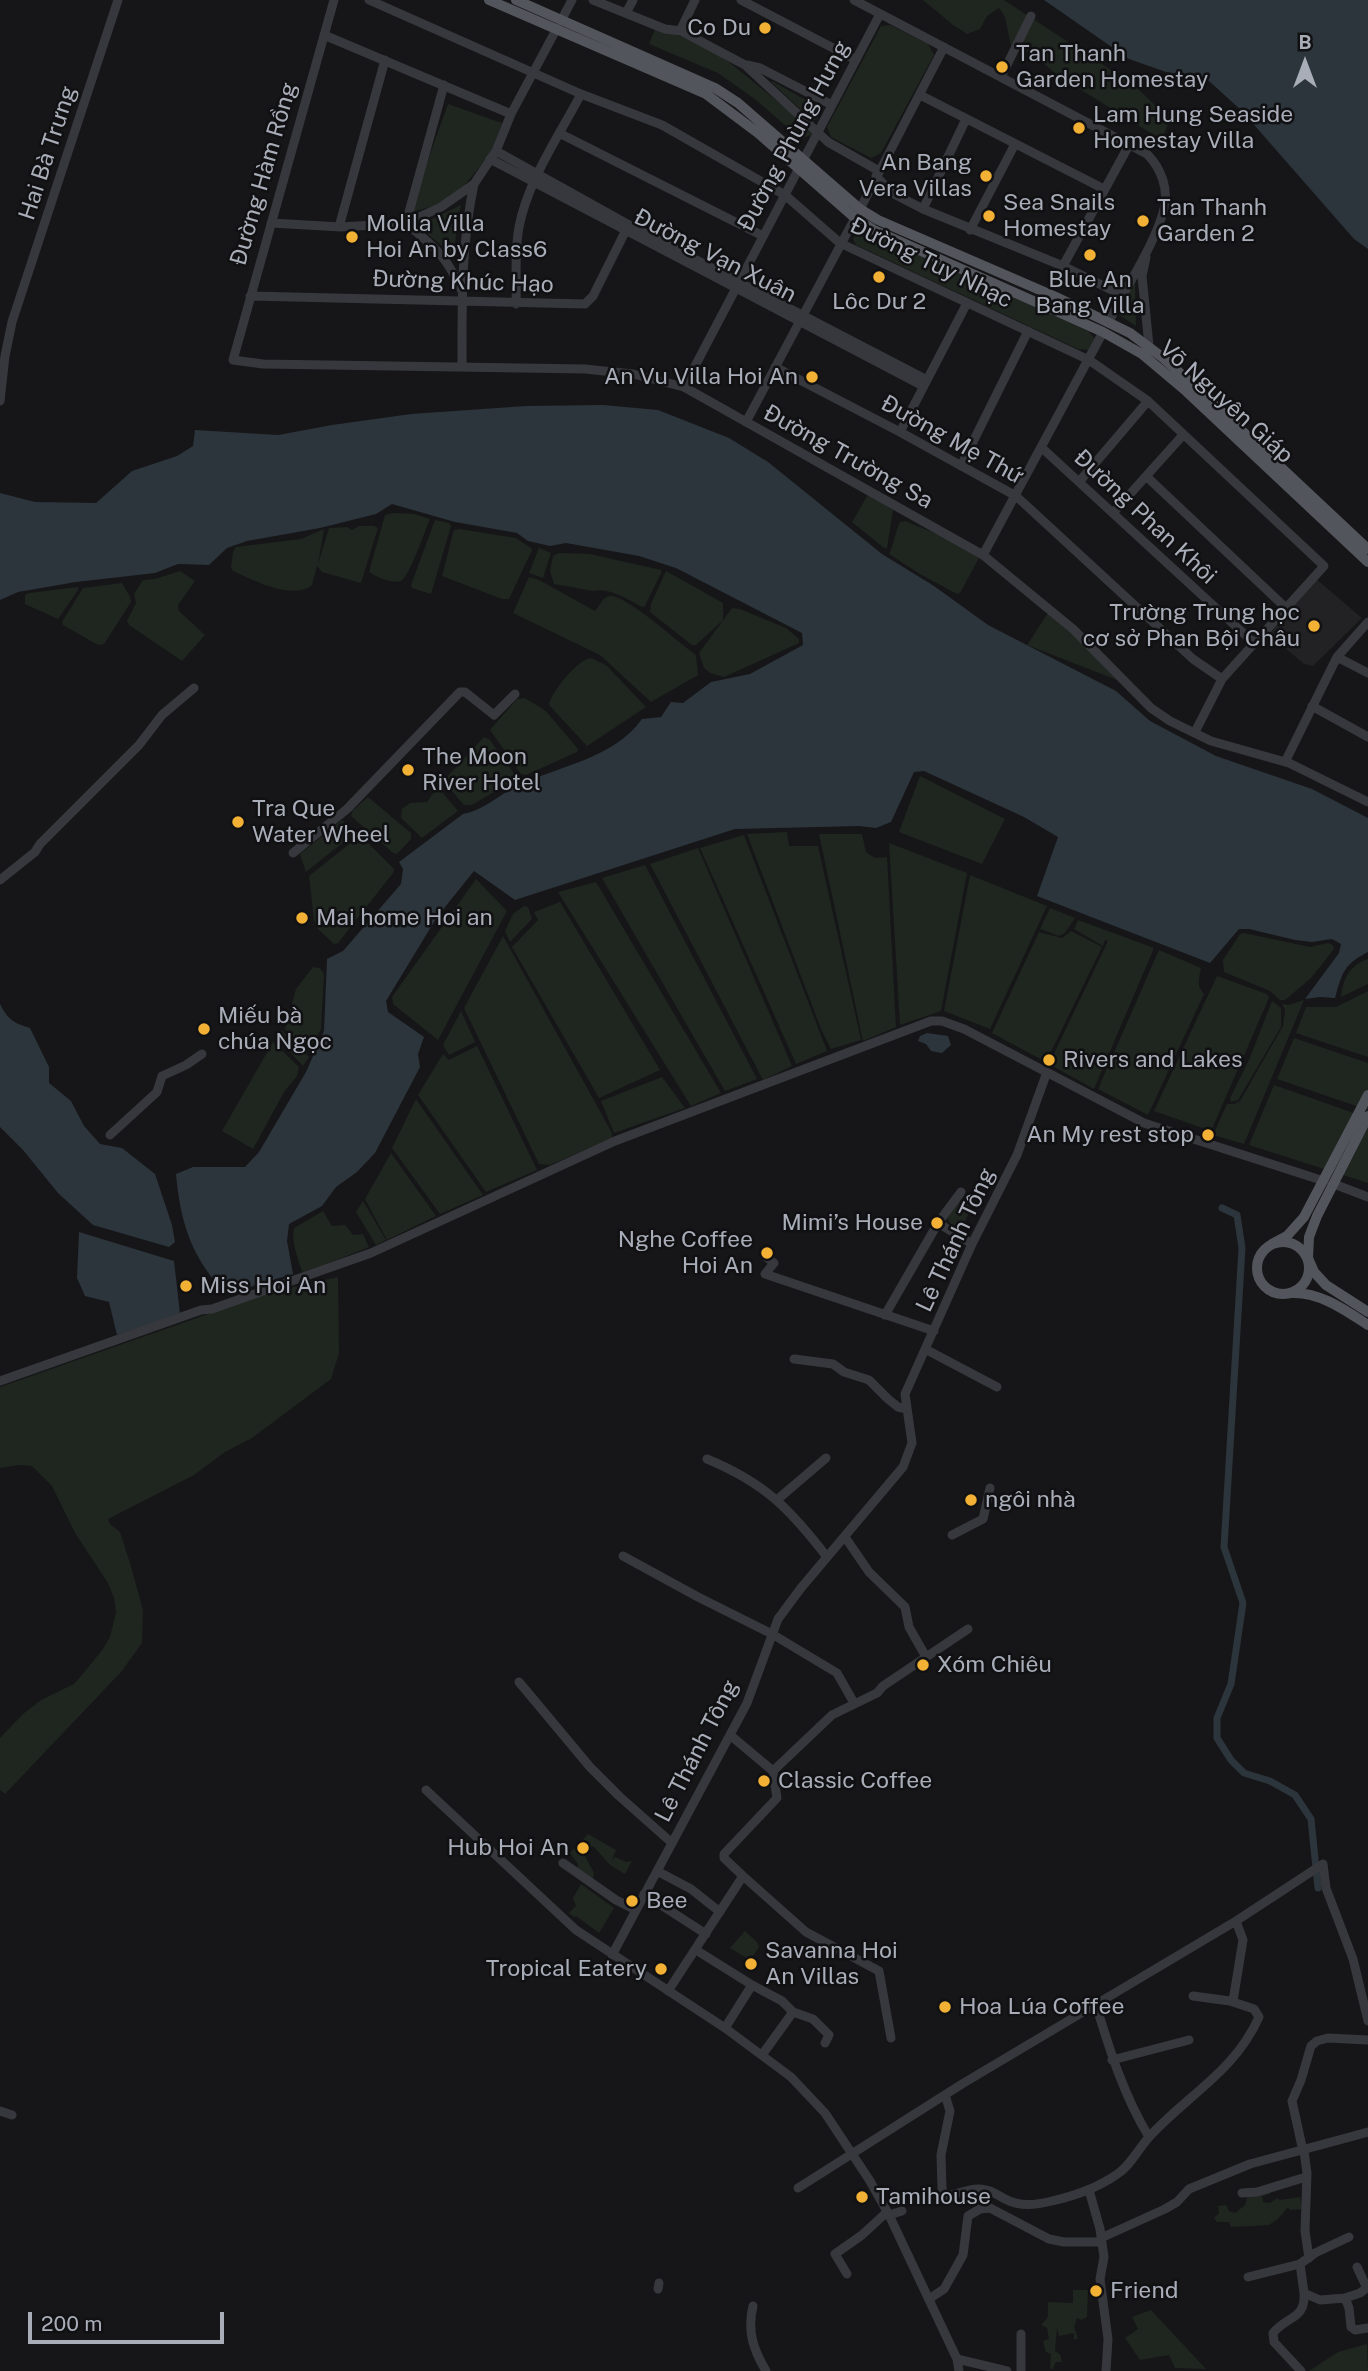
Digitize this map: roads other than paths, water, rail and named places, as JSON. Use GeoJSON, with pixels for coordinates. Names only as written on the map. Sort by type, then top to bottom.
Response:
{"type":"FeatureCollection","features":[{"type":"Feature","properties":{"kind":"main road","name":"Võ Nguyên Giáp"},"geometry":{"type":"LineString","coordinates":[[489,0],[559,24]]}},
{"type":"Feature","properties":{"kind":"main road","name":"Võ Nguyên Giáp"},"geometry":{"type":"LineString","coordinates":[[516,0],[559,24],[706,94],[895,240],[1149,346],[1368,549]]}},
{"type":"Feature","properties":{"kind":"main road","name":"Võ Nguyên Giáp"},"geometry":{"type":"LineString","coordinates":[[1106,327],[1156,364],[1368,562]]}},
{"type":"Feature","properties":{"kind":"main road"},"geometry":{"type":"LineString","coordinates":[[1289,1293],[1297,1290],[1308,1276],[1313,1226],[1368,1095]]}},
{"type":"Feature","properties":{"kind":"main road"},"geometry":{"type":"LineString","coordinates":[[1368,1116],[1329,1183],[1296,1227],[1260,1255],[1258,1263],[1260,1279],[1271,1290],[1319,1297],[1368,1325]]}},
{"type":"Feature","properties":{"kind":"main road"},"geometry":{"type":"LineString","coordinates":[[1272,1244],[1280,1242],[1296,1245],[1326,1285],[1368,1312]]}},
{"type":"Feature","properties":{"kind":"street","name":"Hai Bà Trưng"},"geometry":{"type":"LineString","coordinates":[[0,401],[12,322],[118,0]]}},
{"type":"Feature","properties":{"kind":"street","name":"Đường Hàm Rồng"},"geometry":{"type":"LineString","coordinates":[[233,360],[334,0]]}},
{"type":"Feature","properties":{"kind":"street","name":"Đường Tuy Nhạc"},"geometry":{"type":"LineString","coordinates":[[369,0],[581,94],[662,125],[785,195],[840,243],[1089,360],[1148,401],[1324,566],[1286,608]]}},
{"type":"Feature","properties":{"kind":"street"},"geometry":{"type":"LineString","coordinates":[[462,368],[462,291],[467,217],[474,184],[493,155],[511,114],[572,0]]}},
{"type":"Feature","properties":{"kind":"street"},"geometry":{"type":"LineString","coordinates":[[593,0],[664,29],[680,31],[745,65],[837,148],[878,173],[892,193],[970,230],[1063,266],[1122,295]]}},
{"type":"Feature","properties":{"kind":"street"},"geometry":{"type":"LineString","coordinates":[[626,13],[633,0]]}},
{"type":"Feature","properties":{"kind":"street"},"geometry":{"type":"LineString","coordinates":[[680,31],[695,0]]}},
{"type":"Feature","properties":{"kind":"street"},"geometry":{"type":"LineString","coordinates":[[741,0],[856,60]]}},
{"type":"Feature","properties":{"kind":"street"},"geometry":{"type":"LineString","coordinates":[[854,0],[1147,154],[1158,165],[1163,179],[1164,208],[1149,246],[983,555]]}},
{"type":"Feature","properties":{"kind":"street","name":"Đường Phùng Hưng"},"geometry":{"type":"LineString","coordinates":[[684,387],[880,14]]}},
{"type":"Feature","properties":{"kind":"street"},"geometry":{"type":"LineString","coordinates":[[1002,77],[1031,16]]}},
{"type":"Feature","properties":{"kind":"street"},"geometry":{"type":"LineString","coordinates":[[324,35],[511,114]]}},
{"type":"Feature","properties":{"kind":"street"},"geometry":{"type":"LineString","coordinates":[[746,422],[944,47]]}},
{"type":"Feature","properties":{"kind":"street"},"geometry":{"type":"LineString","coordinates":[[339,227],[385,61]]}},
{"type":"Feature","properties":{"kind":"street"},"geometry":{"type":"LineString","coordinates":[[745,65],[760,68],[832,105]]}},
{"type":"Feature","properties":{"kind":"street"},"geometry":{"type":"LineString","coordinates":[[406,223],[444,85]]}},
{"type":"Feature","properties":{"kind":"street"},"geometry":{"type":"LineString","coordinates":[[516,304],[518,228],[536,179],[581,94]]}},
{"type":"Feature","properties":{"kind":"street"},"geometry":{"type":"LineString","coordinates":[[920,95],[1104,189]]}},
{"type":"Feature","properties":{"kind":"street"},"geometry":{"type":"LineString","coordinates":[[923,209],[966,119]]}},
{"type":"Feature","properties":{"kind":"street"},"geometry":{"type":"LineString","coordinates":[[561,134],[763,236]]}},
{"type":"Feature","properties":{"kind":"street"},"geometry":{"type":"LineString","coordinates":[[970,230],[1015,144]]}},
{"type":"Feature","properties":{"kind":"street"},"geometry":{"type":"LineString","coordinates":[[1063,266],[1129,145]]}},
{"type":"Feature","properties":{"kind":"street","name":"Đường Vạn Xuân"},"geometry":{"type":"LineString","coordinates":[[493,155],[925,383]]}},
{"type":"Feature","properties":{"kind":"street"},"geometry":{"type":"LineString","coordinates":[[271,223],[339,227],[406,223],[441,207],[474,184]]}},
{"type":"Feature","properties":{"kind":"street"},"geometry":{"type":"LineString","coordinates":[[406,223],[450,264],[462,291]]}},
{"type":"Feature","properties":{"kind":"street","name":"Đường Khúc Hạo"},"geometry":{"type":"LineString","coordinates":[[250,296],[585,304],[593,296],[627,228]]}},
{"type":"Feature","properties":{"kind":"street"},"geometry":{"type":"LineString","coordinates":[[1149,246],[1142,276],[1149,346]]}},
{"type":"Feature","properties":{"kind":"street"},"geometry":{"type":"LineString","coordinates":[[900,432],[967,303]]}},
{"type":"Feature","properties":{"kind":"street"},"geometry":{"type":"LineString","coordinates":[[961,466],[1028,331]]}},
{"type":"Feature","properties":{"kind":"street","name":"Đường Trường Sa"},"geometry":{"type":"LineString","coordinates":[[233,360],[263,364],[584,369],[633,374],[684,387],[983,555],[1073,629],[1151,708],[1170,721],[1211,741],[1285,762],[1368,802]]}},
{"type":"Feature","properties":{"kind":"street"},"geometry":{"type":"LineString","coordinates":[[0,376],[4,366]]}},
{"type":"Feature","properties":{"kind":"street","name":"Đường Mẹ Thứ"},"geometry":{"type":"LineString","coordinates":[[775,367],[1016,496],[1192,659],[1222,679]]}},
{"type":"Feature","properties":{"kind":"street"},"geometry":{"type":"LineString","coordinates":[[1079,482],[1148,401]]}},
{"type":"Feature","properties":{"kind":"street"},"geometry":{"type":"LineString","coordinates":[[1113,513],[1183,435]]}},
{"type":"Feature","properties":{"kind":"street","name":"Đường Phan Khôi"},"geometry":{"type":"LineString","coordinates":[[1042,448],[1254,643]]}},
{"type":"Feature","properties":{"kind":"street"},"geometry":{"type":"LineString","coordinates":[[1146,476],[1286,608],[1222,679],[1195,732]]}},
{"type":"Feature","properties":{"kind":"street"},"geometry":{"type":"LineString","coordinates":[[1285,762],[1337,657],[1368,622]]}},
{"type":"Feature","properties":{"kind":"street"},"geometry":{"type":"LineString","coordinates":[[1337,657],[1368,673]]}},
{"type":"Feature","properties":{"kind":"street"},"geometry":{"type":"LineString","coordinates":[[0,880],[35,852],[139,745],[162,715],[194,688]]}},
{"type":"Feature","properties":{"kind":"street"},"geometry":{"type":"LineString","coordinates":[[293,853],[347,809],[460,692],[465,692],[494,715],[515,694]]}},
{"type":"Feature","properties":{"kind":"street"},"geometry":{"type":"LineString","coordinates":[[1312,706],[1368,737]]}},
{"type":"Feature","properties":{"kind":"street"},"geometry":{"type":"LineString","coordinates":[[0,1381],[201,1310],[212,1309],[294,1282],[371,1253],[615,1141],[931,1021],[942,1021],[964,1029],[1144,1123],[1368,1197]]}},
{"type":"Feature","properties":{"kind":"street"},"geometry":{"type":"LineString","coordinates":[[110,1135],[157,1092],[162,1076],[202,1054]]}},
{"type":"Feature","properties":{"kind":"street","name":"Lê Thánh Tông"},"geometry":{"type":"LineString","coordinates":[[612,1955],[747,1703],[778,1619],[903,1467],[912,1443],[905,1394],[972,1244],[1017,1155],[1047,1072]]}},
{"type":"Feature","properties":{"kind":"street"},"geometry":{"type":"LineString","coordinates":[[885,1315],[937,1223],[961,1192]]}},
{"type":"Feature","properties":{"kind":"street"},"geometry":{"type":"LineString","coordinates":[[937,1223],[972,1244]]}},
{"type":"Feature","properties":{"kind":"street"},"geometry":{"type":"LineString","coordinates":[[767,1252],[766,1257],[774,1263],[765,1274],[934,1331]]}},
{"type":"Feature","properties":{"kind":"street"},"geometry":{"type":"LineString","coordinates":[[925,1349],[997,1387]]}},
{"type":"Feature","properties":{"kind":"street"},"geometry":{"type":"LineString","coordinates":[[794,1359],[833,1364],[844,1372],[869,1380],[898,1407],[907,1409]]}},
{"type":"Feature","properties":{"kind":"street"},"geometry":{"type":"LineString","coordinates":[[778,1499],[826,1458]]}},
{"type":"Feature","properties":{"kind":"street"},"geometry":{"type":"LineString","coordinates":[[707,1459],[733,1469],[778,1499],[827,1557]]}},
{"type":"Feature","properties":{"kind":"street"},"geometry":{"type":"LineString","coordinates":[[952,1535],[983,1519],[990,1488]]}},
{"type":"Feature","properties":{"kind":"street"},"geometry":{"type":"LineString","coordinates":[[845,1537],[869,1572],[905,1606],[909,1627],[926,1657]]}},
{"type":"Feature","properties":{"kind":"street"},"geometry":{"type":"LineString","coordinates":[[622,1556],[772,1634],[837,1672],[854,1703]]}},
{"type":"Feature","properties":{"kind":"street"},"geometry":{"type":"LineString","coordinates":[[773,1771],[832,1715],[877,1693],[883,1686],[968,1629]]}},
{"type":"Feature","properties":{"kind":"street"},"geometry":{"type":"LineString","coordinates":[[519,1682],[590,1767],[672,1843]]}},
{"type":"Feature","properties":{"kind":"street"},"geometry":{"type":"LineString","coordinates":[[730,1735],[773,1771],[777,1798],[724,1854],[724,1858],[806,1932],[879,1971],[891,2038]]}},
{"type":"Feature","properties":{"kind":"street"},"geometry":{"type":"LineString","coordinates":[[426,1790],[560,1916],[612,1955],[762,2055],[791,2077],[825,2113],[853,2153],[888,2214],[957,2359],[959,2371]]}},
{"type":"Feature","properties":{"kind":"street"},"geometry":{"type":"LineString","coordinates":[[563,1863],[609,1896],[636,1910]]}},
{"type":"Feature","properties":{"kind":"street"},"geometry":{"type":"LineString","coordinates":[[798,2188],[945,2095],[1236,1922],[1323,1864],[1326,1888],[1353,1959],[1368,2021]]}},
{"type":"Feature","properties":{"kind":"street"},"geometry":{"type":"LineString","coordinates":[[657,1871],[696,1893],[720,1912]]}},
{"type":"Feature","properties":{"kind":"street"},"geometry":{"type":"LineString","coordinates":[[668,1991],[743,1876]]}},
{"type":"Feature","properties":{"kind":"street"},"geometry":{"type":"LineString","coordinates":[[645,1894],[706,1934]]}},
{"type":"Feature","properties":{"kind":"street"},"geometry":{"type":"LineString","coordinates":[[1233,2001],[1243,1940],[1236,1922]]}},
{"type":"Feature","properties":{"kind":"street"},"geometry":{"type":"LineString","coordinates":[[696,1950],[782,2001],[793,2012],[813,2019],[829,2035],[825,2042]]}},
{"type":"Feature","properties":{"kind":"street"},"geometry":{"type":"LineString","coordinates":[[725,2028],[751,1985]]}},
{"type":"Feature","properties":{"kind":"street"},"geometry":{"type":"LineString","coordinates":[[945,2095],[950,2111],[941,2155],[942,2188],[945,2196],[968,2188],[986,2190],[1017,2205],[1049,2202],[1089,2190],[1123,2170],[1149,2137],[1214,2080],[1232,2061],[1259,2017],[1254,2009],[1233,2001],[1193,1996]]}},
{"type":"Feature","properties":{"kind":"street"},"geometry":{"type":"LineString","coordinates":[[1096,2005],[1112,2060],[1135,2114],[1149,2137]]}},
{"type":"Feature","properties":{"kind":"street"},"geometry":{"type":"LineString","coordinates":[[762,2055],[793,2012]]}},
{"type":"Feature","properties":{"kind":"street"},"geometry":{"type":"LineString","coordinates":[[1112,2060],[1189,2040]]}},
{"type":"Feature","properties":{"kind":"street"},"geometry":{"type":"LineString","coordinates":[[1309,2258],[1306,2177],[1292,2101],[1311,2046],[1317,2040],[1368,2040]]}},
{"type":"Feature","properties":{"kind":"street"},"geometry":{"type":"LineString","coordinates":[[0,2111],[12,2115]]}},
{"type":"Feature","properties":{"kind":"street"},"geometry":{"type":"LineString","coordinates":[[929,2299],[941,2292],[950,2278],[964,2250],[968,2216],[980,2209],[989,2208],[1049,2239],[1064,2242],[1102,2240],[1172,2206],[1189,2189],[1250,2164],[1368,2132]]}},
{"type":"Feature","properties":{"kind":"street"},"geometry":{"type":"LineString","coordinates":[[1242,2193],[1257,2192],[1306,2177]]}},
{"type":"Feature","properties":{"kind":"street"},"geometry":{"type":"LineString","coordinates":[[1089,2190],[1104,2256],[1100,2279],[1108,2339],[1106,2371]]}},
{"type":"Feature","properties":{"kind":"street"},"geometry":{"type":"LineString","coordinates":[[847,2273],[834,2255],[888,2214],[902,2211]]}},
{"type":"Feature","properties":{"kind":"street"},"geometry":{"type":"LineString","coordinates":[[1248,2277],[1300,2264],[1349,2237]]}},
{"type":"Feature","properties":{"kind":"street"},"geometry":{"type":"LineString","coordinates":[[1300,2264],[1305,2304],[1303,2310],[1284,2321],[1273,2333],[1274,2342],[1301,2371]]}},
{"type":"Feature","properties":{"kind":"street"},"geometry":{"type":"LineString","coordinates":[[1304,2293],[1320,2300],[1345,2298],[1367,2288],[1357,2267]]}},
{"type":"Feature","properties":{"kind":"street"},"geometry":{"type":"LineString","coordinates":[[1345,2298],[1351,2327],[1355,2330],[1368,2328]]}},
{"type":"Feature","properties":{"kind":"street"},"geometry":{"type":"LineString","coordinates":[[752,2309],[749,2326],[751,2341],[766,2371]]}},
{"type":"Feature","properties":{"kind":"street"},"geometry":{"type":"LineString","coordinates":[[1021,2334],[1021,2371]]}},
{"type":"Feature","properties":{"kind":"street"},"geometry":{"type":"LineString","coordinates":[[957,2359],[1007,2371]]}},
{"type":"Feature","properties":{"kind":"waterway"},"geometry":{"type":"LineString","coordinates":[[1222,1208],[1237,1215],[1242,1248],[1224,1547],[1243,1603],[1231,1684],[1217,1718],[1217,1738],[1231,1760],[1244,1773],[1270,1781],[1295,1795],[1311,1819],[1318,1888]]}},
{"type":"Feature","properties":{"kind":"place","name":"Co Du"},"geometry":{"type":"Point","coordinates":[765,28]}},
{"type":"Feature","properties":{"kind":"place","name":"Tan Thanh Garden Homestay"},"geometry":{"type":"Point","coordinates":[1002,67]}},
{"type":"Feature","properties":{"kind":"place","name":"Lam Hung Seaside Homestay Villa"},"geometry":{"type":"Point","coordinates":[1079,128]}},
{"type":"Feature","properties":{"kind":"place","name":"An Bang Vera Villas"},"geometry":{"type":"Point","coordinates":[986,176]}},
{"type":"Feature","properties":{"kind":"place","name":"Sea Snails Homestay"},"geometry":{"type":"Point","coordinates":[989,216]}},
{"type":"Feature","properties":{"kind":"place","name":"Tan Thanh Garden 2"},"geometry":{"type":"Point","coordinates":[1143,221]}},
{"type":"Feature","properties":{"kind":"place","name":"Molila Villa Hoi An by Class6"},"geometry":{"type":"Point","coordinates":[352,237]}},
{"type":"Feature","properties":{"kind":"place","name":"Blue An Bang Villa"},"geometry":{"type":"Point","coordinates":[1090,255]}},
{"type":"Feature","properties":{"kind":"place","name":"Lôc Dư 2"},"geometry":{"type":"Point","coordinates":[879,277]}},
{"type":"Feature","properties":{"kind":"place","name":"An Vu Villa Hoi An"},"geometry":{"type":"Point","coordinates":[812,377]}},
{"type":"Feature","properties":{"kind":"place","name":"Trường Trung học cơ sở Phan Bội Châu"},"geometry":{"type":"Point","coordinates":[1314,626]}},
{"type":"Feature","properties":{"kind":"place","name":"The Moon River Hotel"},"geometry":{"type":"Point","coordinates":[408,770]}},
{"type":"Feature","properties":{"kind":"place","name":"Tra Que Water Wheel"},"geometry":{"type":"Point","coordinates":[238,822]}},
{"type":"Feature","properties":{"kind":"place","name":"Mai home Hoi an"},"geometry":{"type":"Point","coordinates":[302,918]}},
{"type":"Feature","properties":{"kind":"place","name":"Miếu bà chúa Ngọc"},"geometry":{"type":"Point","coordinates":[204,1029]}},
{"type":"Feature","properties":{"kind":"place","name":"Rivers and Lakes"},"geometry":{"type":"Point","coordinates":[1049,1060]}},
{"type":"Feature","properties":{"kind":"place","name":"An My rest stop"},"geometry":{"type":"Point","coordinates":[1208,1135]}},
{"type":"Feature","properties":{"kind":"place","name":"Mimi’s House"},"geometry":{"type":"Point","coordinates":[937,1223]}},
{"type":"Feature","properties":{"kind":"place","name":"Nghe Coffee Hoi An"},"geometry":{"type":"Point","coordinates":[767,1253]}},
{"type":"Feature","properties":{"kind":"place","name":"Miss Hoi An"},"geometry":{"type":"Point","coordinates":[186,1286]}},
{"type":"Feature","properties":{"kind":"place","name":"ngôi nhà"},"geometry":{"type":"Point","coordinates":[971,1500]}},
{"type":"Feature","properties":{"kind":"place","name":"Xóm Chiêu"},"geometry":{"type":"Point","coordinates":[923,1665]}},
{"type":"Feature","properties":{"kind":"place","name":"Classic Coffee"},"geometry":{"type":"Point","coordinates":[764,1781]}},
{"type":"Feature","properties":{"kind":"place","name":"Hub Hoi An"},"geometry":{"type":"Point","coordinates":[583,1848]}},
{"type":"Feature","properties":{"kind":"place","name":"Bee"},"geometry":{"type":"Point","coordinates":[632,1901]}},
{"type":"Feature","properties":{"kind":"place","name":"Savanna Hoi An Villas"},"geometry":{"type":"Point","coordinates":[751,1964]}},
{"type":"Feature","properties":{"kind":"place","name":"Tropical Eatery"},"geometry":{"type":"Point","coordinates":[661,1969]}},
{"type":"Feature","properties":{"kind":"place","name":"Hoa Lúa Coffee"},"geometry":{"type":"Point","coordinates":[945,2007]}},
{"type":"Feature","properties":{"kind":"place","name":"Tamihouse"},"geometry":{"type":"Point","coordinates":[862,2197]}},
{"type":"Feature","properties":{"kind":"place","name":"Friend"},"geometry":{"type":"Point","coordinates":[1096,2291]}}]}
